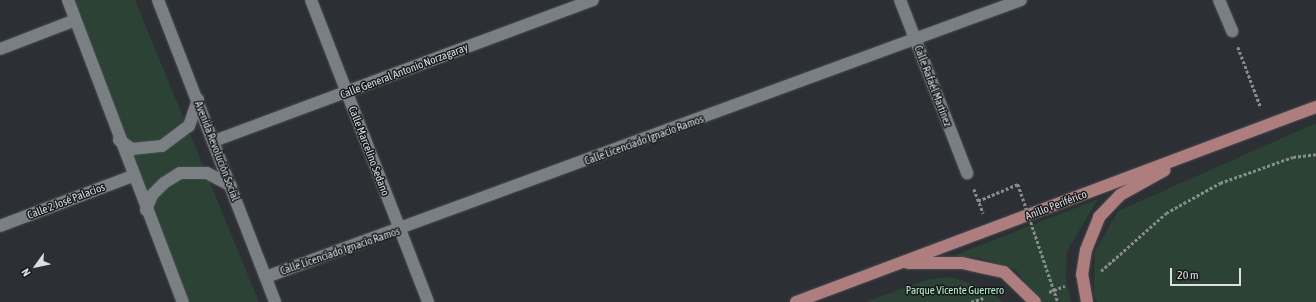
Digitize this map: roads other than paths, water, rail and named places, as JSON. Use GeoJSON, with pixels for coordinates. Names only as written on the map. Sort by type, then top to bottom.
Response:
{"type":"FeatureCollection","features":[{"type":"Feature","properties":{"kind":"main road","name":"Anillo Periférico"},"geometry":{"type":"LineString","coordinates":[[796,302],[1316,107]]}},
{"type":"Feature","properties":{"kind":"main road"},"geometry":{"type":"LineString","coordinates":[[1087,302],[1083,280],[1086,250],[1099,218],[1120,195],[1207,148]]}},
{"type":"Feature","properties":{"kind":"main road"},"geometry":{"type":"LineString","coordinates":[[898,264],[962,263],[1004,272],[1034,300]]}},
{"type":"Feature","properties":{"kind":"street"},"geometry":{"type":"LineString","coordinates":[[68,0],[73,21],[132,176],[183,302]]}},
{"type":"Feature","properties":{"kind":"street","name":"Calle Marcelino Sedano"},"geometry":{"type":"LineString","coordinates":[[311,0],[399,231],[428,302]]}},
{"type":"Feature","properties":{"kind":"street","name":"Calle General Antonio Norzagaray"},"geometry":{"type":"LineString","coordinates":[[214,141],[593,0]]}},
{"type":"Feature","properties":{"kind":"street","name":"Calle Rafaél Martínez"},"geometry":{"type":"LineString","coordinates":[[900,0],[966,173]]}},
{"type":"Feature","properties":{"kind":"street","name":"Calle Licenciado Ignacio Ramos"},"geometry":{"type":"LineString","coordinates":[[266,277],[399,231],[1021,0]]}},
{"type":"Feature","properties":{"kind":"street"},"geometry":{"type":"LineString","coordinates":[[1219,0],[1232,31]]}},
{"type":"Feature","properties":{"kind":"street","name":"Avenida Revolución Social"},"geometry":{"type":"LineString","coordinates":[[160,1],[275,302]]}},
{"type":"Feature","properties":{"kind":"street"},"geometry":{"type":"LineString","coordinates":[[0,49],[73,21]]}},
{"type":"Feature","properties":{"kind":"street"},"geometry":{"type":"LineString","coordinates":[[119,140],[132,149],[162,146],[189,126],[198,100]]}},
{"type":"Feature","properties":{"kind":"street"},"geometry":{"type":"LineString","coordinates":[[146,210],[152,195],[164,183],[180,173],[207,173],[231,186]]}},
{"type":"Feature","properties":{"kind":"street","name":"Calle 2 José Palacios"},"geometry":{"type":"LineString","coordinates":[[0,226],[132,176]]}},
{"type":"Feature","properties":{"kind":"park label","name":"Parque Vicente Guerrero"},"geometry":{"type":"Point","coordinates":[955,290]}}]}
